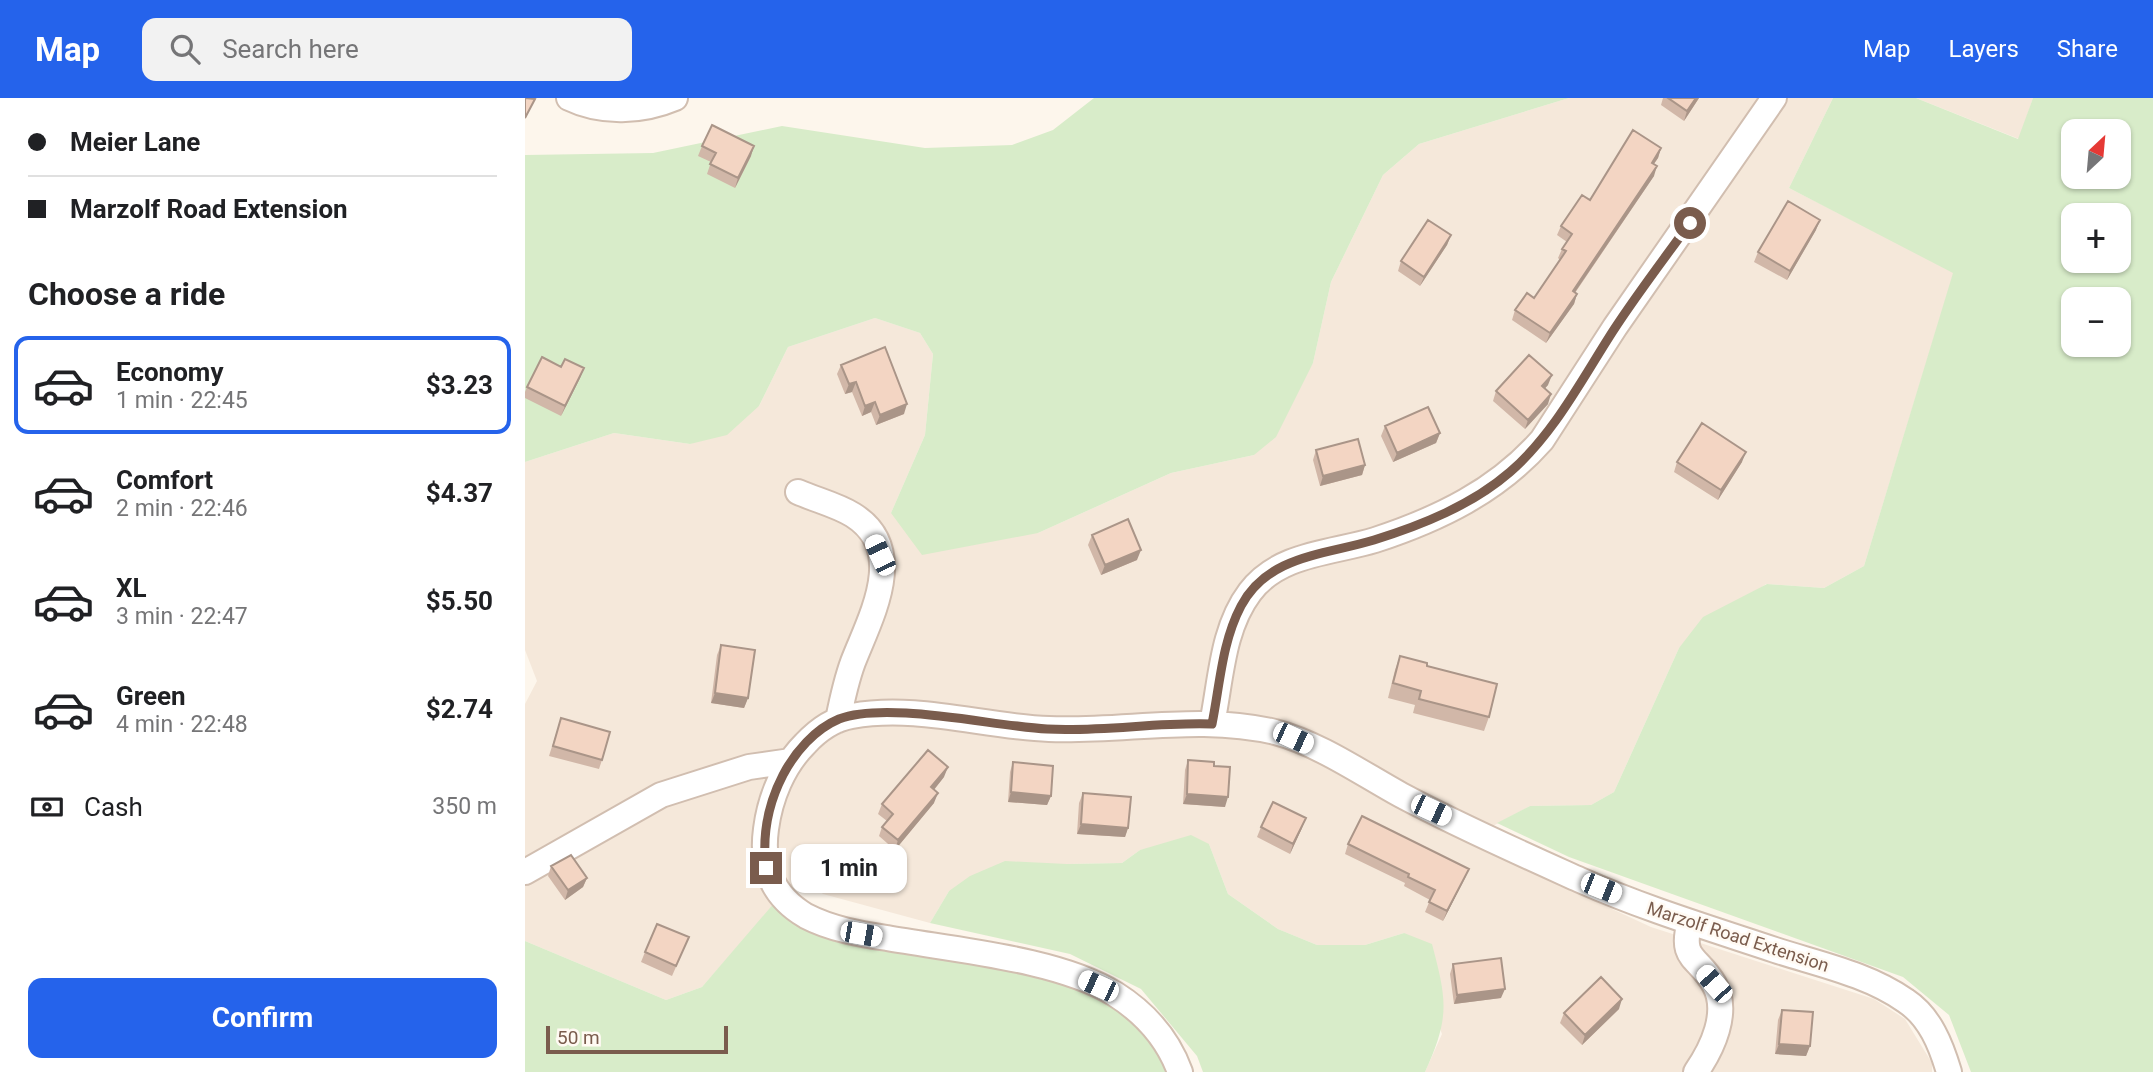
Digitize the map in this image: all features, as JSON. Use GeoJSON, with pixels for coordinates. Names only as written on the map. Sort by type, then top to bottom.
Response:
{"type":"FeatureCollection","features":[{"type":"Feature","properties":{"kind":"street"},"geometry":{"type":"LineString","coordinates":[[569,98],[596,107],[622,109],[655,107],[675,98]]}},
{"type":"Feature","properties":{"kind":"street"},"geometry":{"type":"LineString","coordinates":[[1212,724],[1232,628],[1241,606],[1261,579],[1294,560],[1373,540],[1428,521],[1488,489],[1527,456],[1542,440],[1615,327],[1774,98]]}},
{"type":"Feature","properties":{"kind":"street"},"geometry":{"type":"LineString","coordinates":[[799,492],[853,515],[868,528],[880,555],[882,584],[879,596],[853,663],[838,720]]}},
{"type":"Feature","properties":{"kind":"street","name":"Marzolf Road Extension"},"geometry":{"type":"LineString","coordinates":[[1181,1072],[1174,1055],[1142,1013],[1113,992],[1083,979],[1033,965],[829,926],[793,906],[772,883],[764,846],[767,818],[779,784],[791,761],[806,743],[838,720],[877,713],[1047,729],[1212,724],[1293,738],[1406,798],[1580,880],[1691,922],[1840,971],[1906,1000],[1918,1010],[1933,1032],[1949,1072]]}},
{"type":"Feature","properties":{"kind":"street"},"geometry":{"type":"LineString","coordinates":[[525,872],[661,795],[748,768],[791,761]]}},
{"type":"Feature","properties":{"kind":"street"},"geometry":{"type":"LineString","coordinates":[[1691,922],[1685,943],[1687,952],[1714,984],[1719,1000],[1717,1031],[1696,1072]]}},
{"type":"Feature","properties":{"kind":"shaded area"},"geometry":{"type":"Polygon","coordinates":[[[1569,98],[1833,98],[1789,188],[1954,272],[1864,566],[1824,588],[1766,584],[1679,648],[1614,792],[1591,805],[1530,806],[1465,841],[1651,927],[1874,999],[1905,1019],[1932,1063],[1932,1072],[1425,1072],[1442,1034],[1404,933],[1365,945],[1317,945],[1278,929],[1228,894],[1209,844],[1140,850],[1122,863],[1067,864],[949,891],[930,923],[823,894],[802,874],[702,987],[666,1000],[525,941],[525,704],[537,681],[525,650],[525,462],[614,433],[690,444],[759,406],[788,347],[875,318],[920,333],[933,354],[925,435],[891,513],[1038,533],[1171,473],[1254,455],[1313,363],[1331,282],[1383,175],[1419,144],[1569,98]]]}},
{"type":"Feature","properties":{"kind":"shaded area"},"geometry":{"type":"Polygon","coordinates":[[[1916,98],[2033,98],[2019,139],[1916,98]]]}},
{"type":"Feature","properties":{"kind":"green space"},"geometry":{"type":"Polygon","coordinates":[[[1094,98],[1569,98],[1419,144],[1383,175],[1331,282],[1313,363],[1276,437],[1254,455],[1171,473],[1038,533],[922,555],[891,513],[925,435],[933,354],[920,333],[875,318],[788,347],[759,406],[727,435],[690,444],[614,433],[525,462],[525,155],[653,153],[782,126],[925,148],[1012,145],[1053,130],[1094,98]]]}},
{"type":"Feature","properties":{"kind":"green space"},"geometry":{"type":"Polygon","coordinates":[[[1833,98],[1916,98],[2018,139],[2033,98],[2153,98],[2153,1072],[1971,1072],[1949,1015],[1903,977],[1569,857],[1497,823],[1530,806],[1591,805],[1614,792],[1679,648],[1703,617],[1767,584],[1824,588],[1864,566],[1953,273],[1789,188],[1833,98]]]}},
{"type":"Feature","properties":{"kind":"green space"},"geometry":{"type":"Polygon","coordinates":[[[1191,835],[1209,844],[1228,894],[1278,929],[1317,945],[1365,945],[1404,933],[1432,944],[1441,980],[1443,1009],[1439,1037],[1425,1072],[1203,1072],[1197,1056],[1141,989],[1070,954],[930,923],[949,891],[970,876],[1005,861],[1122,863],[1140,850],[1191,835]]]}},
{"type":"Feature","properties":{"kind":"green space"},"geometry":{"type":"Polygon","coordinates":[[[781,895],[793,906],[1113,992],[1180,1072],[525,1072],[525,941],[666,1000],[702,987],[781,895]]]}},
{"type":"Feature","properties":{"kind":"building"},"geometry":{"type":"Polygon","coordinates":[[[525,98],[535,99],[525,118],[525,98]]]}},
{"type":"Feature","properties":{"kind":"building"},"geometry":{"type":"Polygon","coordinates":[[[1668,98],[1696,98],[1687,111],[1668,98]]]}},
{"type":"Feature","properties":{"kind":"building"},"geometry":{"type":"Polygon","coordinates":[[[712,125],[754,146],[738,178],[710,164],[716,153],[702,146],[712,125]]]}},
{"type":"Feature","properties":{"kind":"building"},"geometry":{"type":"Polygon","coordinates":[[[1633,130],[1661,148],[1652,163],[1657,166],[1573,291],[1577,294],[1550,333],[1515,310],[1527,293],[1534,298],[1566,251],[1562,249],[1572,234],[1561,226],[1582,195],[1590,200],[1633,130]]]}},
{"type":"Feature","properties":{"kind":"building"},"geometry":{"type":"Polygon","coordinates":[[[1788,201],[1820,220],[1790,271],[1758,252],[1788,201]]]}},
{"type":"Feature","properties":{"kind":"building"},"geometry":{"type":"Polygon","coordinates":[[[1428,220],[1451,235],[1424,277],[1401,261],[1428,220]]]}},
{"type":"Feature","properties":{"kind":"building"},"geometry":{"type":"Polygon","coordinates":[[[885,347],[907,404],[880,415],[875,402],[865,406],[856,382],[849,384],[841,365],[885,347]]]}},
{"type":"Feature","properties":{"kind":"building"},"geometry":{"type":"Polygon","coordinates":[[[1529,355],[1552,375],[1542,386],[1551,394],[1528,420],[1496,391],[1529,355]]]}},
{"type":"Feature","properties":{"kind":"building"},"geometry":{"type":"Polygon","coordinates":[[[542,357],[561,367],[565,359],[584,368],[565,406],[527,387],[542,357]]]}},
{"type":"Feature","properties":{"kind":"building"},"geometry":{"type":"Polygon","coordinates":[[[1428,407],[1440,433],[1397,453],[1385,426],[1428,407]]]}},
{"type":"Feature","properties":{"kind":"building"},"geometry":{"type":"Polygon","coordinates":[[[1702,423],[1746,452],[1721,490],[1677,462],[1702,423]]]}},
{"type":"Feature","properties":{"kind":"building"},"geometry":{"type":"Polygon","coordinates":[[[1358,439],[1365,465],[1323,476],[1316,450],[1358,439]]]}},
{"type":"Feature","properties":{"kind":"building"},"geometry":{"type":"Polygon","coordinates":[[[1128,519],[1141,550],[1105,565],[1092,535],[1128,519]]]}},
{"type":"Feature","properties":{"kind":"building"},"geometry":{"type":"Polygon","coordinates":[[[721,645],[755,650],[748,698],[715,693],[721,645]]]}},
{"type":"Feature","properties":{"kind":"building"},"geometry":{"type":"Polygon","coordinates":[[[1400,656],[1427,663],[1427,666],[1497,684],[1489,717],[1419,699],[1421,691],[1393,683],[1400,656]]]}},
{"type":"Feature","properties":{"kind":"building"},"geometry":{"type":"Polygon","coordinates":[[[561,718],[610,732],[602,760],[553,746],[561,718]]]}},
{"type":"Feature","properties":{"kind":"building"},"geometry":{"type":"Polygon","coordinates":[[[928,750],[948,767],[931,787],[938,793],[898,840],[882,827],[893,814],[882,804],[928,750]]]}},
{"type":"Feature","properties":{"kind":"building"},"geometry":{"type":"Polygon","coordinates":[[[1188,760],[1214,762],[1214,766],[1230,767],[1228,797],[1187,794],[1188,760]]]}},
{"type":"Feature","properties":{"kind":"building"},"geometry":{"type":"Polygon","coordinates":[[[1013,762],[1053,766],[1051,796],[1011,792],[1013,762]]]}},
{"type":"Feature","properties":{"kind":"building"},"geometry":{"type":"Polygon","coordinates":[[[1083,793],[1131,797],[1128,828],[1081,824],[1083,793]]]}},
{"type":"Feature","properties":{"kind":"building"},"geometry":{"type":"Polygon","coordinates":[[[1273,802],[1306,818],[1293,844],[1261,827],[1273,802]]]}},
{"type":"Feature","properties":{"kind":"building"},"geometry":{"type":"Polygon","coordinates":[[[1362,816],[1469,869],[1447,911],[1429,902],[1435,890],[1348,844],[1362,816]]]}},
{"type":"Feature","properties":{"kind":"building"},"geometry":{"type":"Polygon","coordinates":[[[571,855],[587,878],[568,890],[551,866],[571,855]]]}},
{"type":"Feature","properties":{"kind":"building"},"geometry":{"type":"Polygon","coordinates":[[[657,924],[689,937],[676,966],[645,952],[657,924]]]}},
{"type":"Feature","properties":{"kind":"building"},"geometry":{"type":"Polygon","coordinates":[[[1501,958],[1505,989],[1457,995],[1453,964],[1501,958]]]}},
{"type":"Feature","properties":{"kind":"building"},"geometry":{"type":"Polygon","coordinates":[[[1601,977],[1622,999],[1585,1035],[1564,1013],[1601,977]]]}},
{"type":"Feature","properties":{"kind":"building"},"geometry":{"type":"Polygon","coordinates":[[[1782,1010],[1813,1012],[1810,1046],[1779,1044],[1782,1010]]]}},
{"type":"Feature","properties":{"kind":"route"},"geometry":{"type":"LineString","coordinates":[[766,868],[764,846],[767,818],[779,784],[791,761],[806,743],[838,720],[877,713],[1047,729],[1212,724],[1224,655],[1232,628],[1241,606],[1261,579],[1294,560],[1373,540],[1428,521],[1488,489],[1508,474],[1542,440],[1615,327],[1690,223]]}}]}
